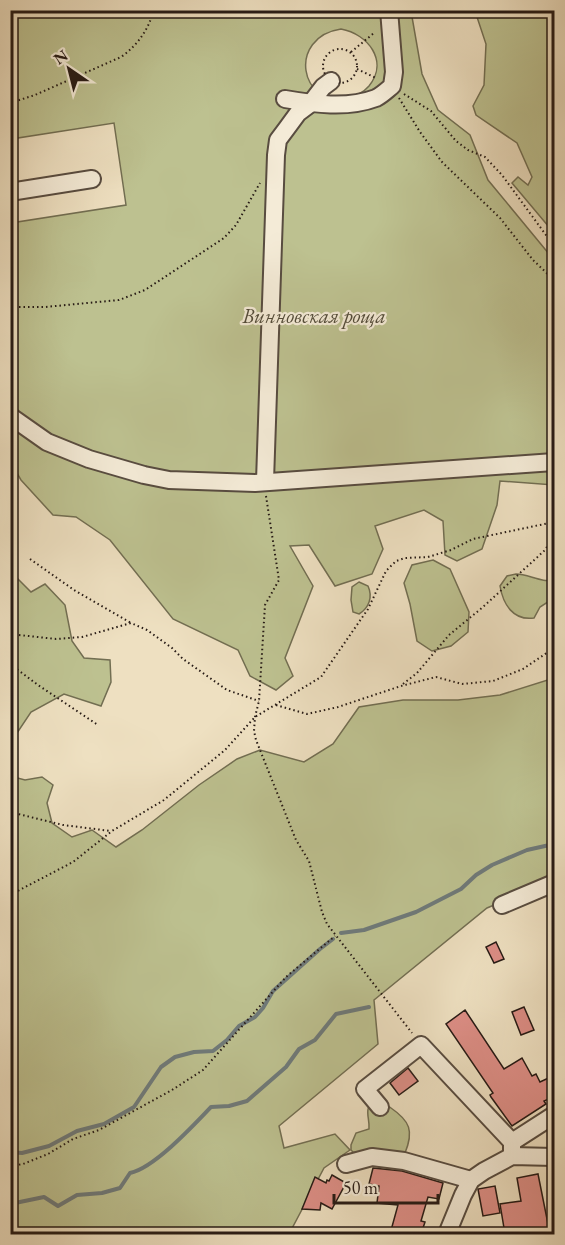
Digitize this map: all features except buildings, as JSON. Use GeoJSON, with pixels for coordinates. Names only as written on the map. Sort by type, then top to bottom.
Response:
{"type":"FeatureCollection","features":[{"type":"Feature","properties":{"kind":"street"},"geometry":{"type":"LineString","coordinates":[[285,99],[310,104],[339,105],[378,97],[392,86],[394,72],[389,10]]}},
{"type":"Feature","properties":{"kind":"street"},"geometry":{"type":"LineString","coordinates":[[265,481],[278,140],[298,113],[310,104],[323,87],[331,81]]}},
{"type":"Feature","properties":{"kind":"street"},"geometry":{"type":"LineString","coordinates":[[10,192],[92,179]]}},
{"type":"Feature","properties":{"kind":"street"},"geometry":{"type":"LineString","coordinates":[[10,416],[46,442],[89,459],[169,480],[234,483],[555,462]]}},
{"type":"Feature","properties":{"kind":"street"},"geometry":{"type":"LineString","coordinates":[[502,905],[555,883]]}},
{"type":"Feature","properties":{"kind":"street"},"geometry":{"type":"LineString","coordinates":[[380,1107],[365,1089],[421,1045],[512,1149],[555,1156]]}},
{"type":"Feature","properties":{"kind":"street"},"geometry":{"type":"LineString","coordinates":[[447,1234],[471,1180],[555,1115]]}},
{"type":"Feature","properties":{"kind":"street"},"geometry":{"type":"LineString","coordinates":[[346,1164],[372,1157],[404,1161],[471,1180]]}},
{"type":"Feature","properties":{"kind":"path"},"geometry":{"type":"LineString","coordinates":[[10,103],[35,95],[121,57],[134,48],[150,24],[154,10]]}},
{"type":"Feature","properties":{"kind":"path"},"geometry":{"type":"LineString","coordinates":[[351,52],[360,45]]}},
{"type":"Feature","properties":{"kind":"path"},"geometry":{"type":"LineString","coordinates":[[334,50],[351,52],[356,60],[355,74],[342,83],[331,81],[324,72],[326,56],[334,50]]}},
{"type":"Feature","properties":{"kind":"path"},"geometry":{"type":"LineString","coordinates":[[357,69],[366,73]]}},
{"type":"Feature","properties":{"kind":"path"},"geometry":{"type":"LineString","coordinates":[[392,86],[431,111],[456,141],[468,150],[485,157],[555,246]]}},
{"type":"Feature","properties":{"kind":"path"},"geometry":{"type":"LineString","coordinates":[[392,86],[420,132],[442,162],[500,218],[533,260],[555,280]]}},
{"type":"Feature","properties":{"kind":"path"},"geometry":{"type":"LineString","coordinates":[[10,307],[45,308],[119,300],[145,290],[224,238],[236,225],[276,155]]}},
{"type":"Feature","properties":{"kind":"path"},"geometry":{"type":"LineString","coordinates":[[265,481],[279,580],[265,605],[259,701],[254,731],[256,740],[296,840],[309,861],[322,912],[335,936],[421,1045]]}},
{"type":"Feature","properties":{"kind":"path"},"geometry":{"type":"LineString","coordinates":[[10,895],[74,862],[112,831],[164,800],[225,750],[255,717],[321,677],[368,609],[386,571],[396,561],[405,558],[428,557],[451,550],[473,539],[555,522]]}},
{"type":"Feature","properties":{"kind":"path"},"geometry":{"type":"LineString","coordinates":[[401,686],[417,673],[448,635],[483,607],[544,551],[555,537]]}},
{"type":"Feature","properties":{"kind":"path"},"geometry":{"type":"LineString","coordinates":[[30,559],[74,590],[147,630],[227,690],[259,701]]}},
{"type":"Feature","properties":{"kind":"path"},"geometry":{"type":"LineString","coordinates":[[10,634],[56,639],[82,637],[131,622]]}},
{"type":"Feature","properties":{"kind":"path"},"geometry":{"type":"LineString","coordinates":[[276,705],[307,714],[338,707],[436,677],[462,684],[493,681],[522,669],[555,648]]}},
{"type":"Feature","properties":{"kind":"path"},"geometry":{"type":"LineString","coordinates":[[10,664],[98,725]]}},
{"type":"Feature","properties":{"kind":"path"},"geometry":{"type":"LineString","coordinates":[[10,812],[63,825],[112,831]]}},
{"type":"Feature","properties":{"kind":"path"},"geometry":{"type":"LineString","coordinates":[[10,1166],[32,1161],[73,1138],[99,1130],[172,1090],[203,1070],[286,977],[335,936]]}},
{"type":"Feature","properties":{"kind":"green space","name":"Винновская роща"},"geometry":{"type":"Polygon","coordinates":[[[11,11],[411,11],[422,74],[438,110],[470,135],[488,180],[554,260],[554,485],[500,481],[497,505],[482,549],[457,561],[445,555],[443,521],[424,510],[375,526],[383,549],[372,574],[335,586],[309,545],[290,546],[313,586],[285,658],[293,676],[276,690],[250,676],[238,650],[173,619],[110,540],[76,517],[53,515],[21,480],[11,463],[11,223],[126,205],[114,123],[11,139],[11,11]],[[341,29],[324,35],[312,45],[307,57],[306,70],[310,83],[319,93],[332,98],[349,97],[364,90],[375,77],[377,67],[373,50],[360,36],[341,29]]]}},
{"type":"Feature","properties":{"kind":"green space"},"geometry":{"type":"Polygon","coordinates":[[[475,11],[554,11],[554,233],[512,183],[518,177],[528,185],[532,177],[517,143],[476,115],[473,106],[484,85],[486,44],[475,11]]]}},
{"type":"Feature","properties":{"kind":"green space"},"geometry":{"type":"Polygon","coordinates":[[[433,560],[450,569],[469,612],[468,632],[451,646],[432,651],[417,641],[404,583],[412,565],[433,560]]]}},
{"type":"Feature","properties":{"kind":"green space"},"geometry":{"type":"Polygon","coordinates":[[[11,572],[31,592],[45,584],[65,605],[72,641],[84,658],[110,660],[111,682],[101,706],[64,694],[31,712],[11,742],[11,572]]]}},
{"type":"Feature","properties":{"kind":"green space"},"geometry":{"type":"Polygon","coordinates":[[[516,574],[545,580],[554,579],[554,598],[540,607],[534,618],[520,617],[515,614],[504,599],[500,586],[507,576],[516,574]]]}},
{"type":"Feature","properties":{"kind":"green space"},"geometry":{"type":"Polygon","coordinates":[[[359,582],[368,586],[370,598],[368,605],[359,614],[353,612],[351,600],[352,587],[359,582]]]}},
{"type":"Feature","properties":{"kind":"green space"},"geometry":{"type":"Polygon","coordinates":[[[554,678],[554,880],[487,908],[374,1000],[378,1044],[279,1126],[284,1148],[335,1134],[350,1150],[324,1168],[289,1234],[11,1234],[10,776],[25,780],[42,777],[53,785],[47,803],[52,823],[72,837],[92,830],[116,847],[237,759],[260,750],[304,762],[333,744],[359,707],[403,700],[458,700],[500,695],[554,678]]]}},
{"type":"Feature","properties":{"kind":"green space"},"geometry":{"type":"Polygon","coordinates":[[[374,1100],[391,1108],[409,1127],[410,1133],[405,1153],[353,1152],[351,1150],[356,1133],[369,1129],[368,1110],[374,1100]]]}},
{"type":"Feature","properties":{"kind":"waterway"},"geometry":{"type":"LineString","coordinates":[[341,933],[364,930],[416,912],[461,889],[476,875],[492,865],[527,850],[554,844]]}},
{"type":"Feature","properties":{"kind":"waterway"},"geometry":{"type":"LineString","coordinates":[[10,1152],[22,1153],[49,1146],[77,1131],[104,1124],[134,1107],[161,1067],[175,1057],[194,1052],[213,1051],[239,1026],[255,1017],[273,991],[333,939]]}},
{"type":"Feature","properties":{"kind":"waterway"},"geometry":{"type":"LineString","coordinates":[[10,1201],[15,1203],[44,1197],[58,1206],[77,1195],[102,1193],[120,1188],[130,1173],[140,1170],[161,1155],[211,1107],[229,1106],[247,1101],[286,1067],[299,1049],[315,1040],[336,1014],[369,1007]]}}]}
